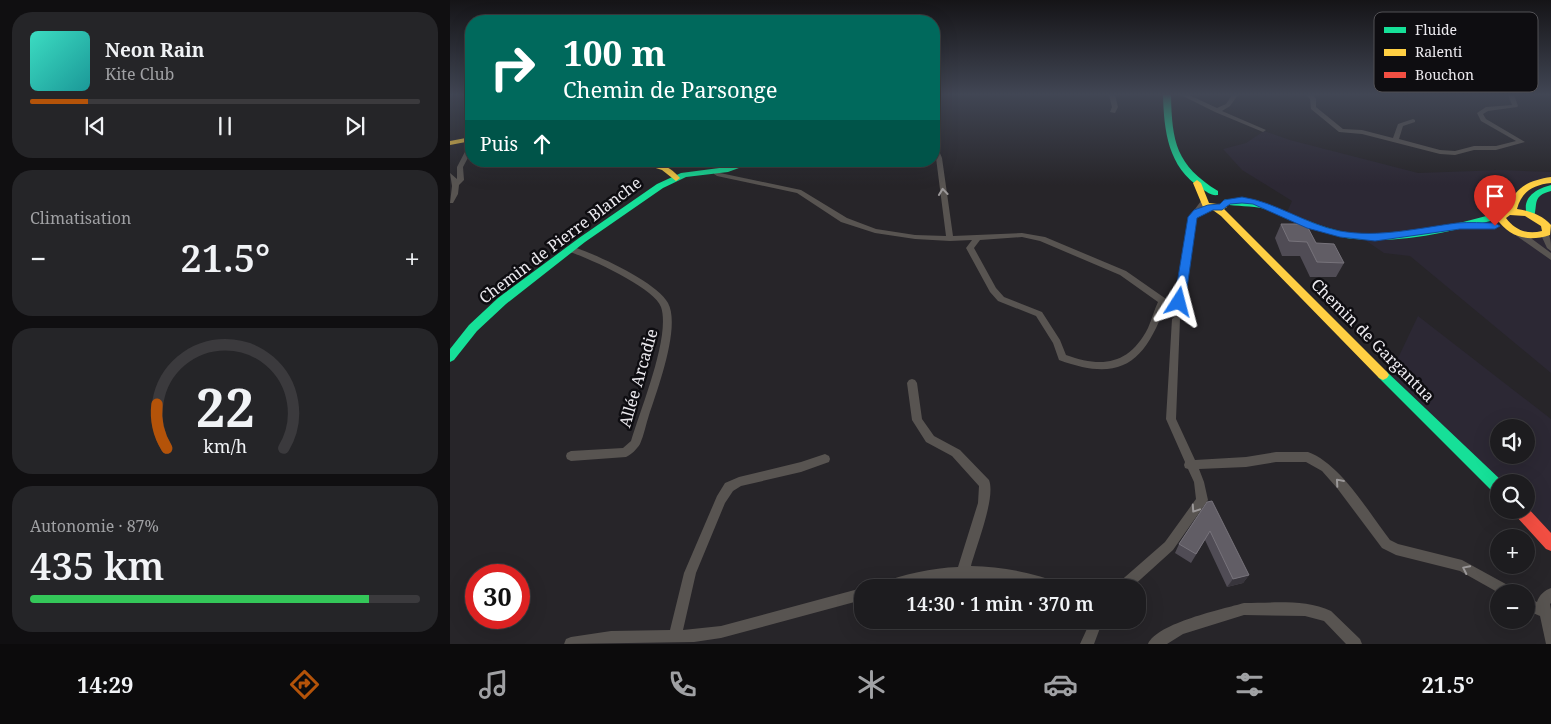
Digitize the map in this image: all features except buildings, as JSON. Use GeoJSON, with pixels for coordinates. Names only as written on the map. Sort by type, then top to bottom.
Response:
{"type":"FeatureCollection","features":[{"type":"Feature","properties":{"kind":"street"},"geometry":{"type":"LineString","coordinates":[[1169,125],[1170,143],[1177,156],[1214,204]]}},
{"type":"Feature","properties":{"kind":"street"},"geometry":{"type":"LineString","coordinates":[[1251,125],[1263,130]]}},
{"type":"Feature","properties":{"kind":"street"},"geometry":{"type":"LineString","coordinates":[[1334,125],[1341,131],[1362,132],[1440,152],[1455,153],[1474,148],[1496,148],[1522,142],[1492,125]]}},
{"type":"Feature","properties":{"kind":"street"},"geometry":{"type":"LineString","coordinates":[[1395,141],[1400,125]]}},
{"type":"Feature","properties":{"kind":"street"},"geometry":{"type":"LineString","coordinates":[[450,143],[465,140]]}},
{"type":"Feature","properties":{"kind":"street"},"geometry":{"type":"LineString","coordinates":[[455,185],[461,180],[460,167],[465,157]]}},
{"type":"Feature","properties":{"kind":"street"},"geometry":{"type":"LineString","coordinates":[[940,166],[950,239]]}},
{"type":"Feature","properties":{"kind":"street"},"geometry":{"type":"LineString","coordinates":[[661,167],[676,178]]}},
{"type":"Feature","properties":{"kind":"street","name":"Chemin de Pierre Blanche"},"geometry":{"type":"LineString","coordinates":[[450,357],[488,312],[570,249],[660,186],[676,178],[732,167]]}},
{"type":"Feature","properties":{"kind":"street"},"geometry":{"type":"LineString","coordinates":[[717,171],[717,174],[799,191],[844,220],[864,228],[915,237],[950,239],[1022,235],[1042,239],[1123,273],[1162,302],[1170,305],[1179,302],[1192,217],[1214,204],[1242,200],[1255,202],[1311,226],[1375,238],[1460,226],[1487,225],[1533,236],[1545,235]]}},
{"type":"Feature","properties":{"kind":"street"},"geometry":{"type":"LineString","coordinates":[[450,175],[455,180],[454,195],[450,201]]}},
{"type":"Feature","properties":{"kind":"street"},"geometry":{"type":"LineString","coordinates":[[1551,180],[1532,183],[1520,190],[1502,222],[1551,257]]}},
{"type":"Feature","properties":{"kind":"street"},"geometry":{"type":"LineString","coordinates":[[1531,215],[1529,200],[1532,194],[1539,190],[1551,188]]}},
{"type":"Feature","properties":{"kind":"street","name":"Chemin de Gargantua"},"geometry":{"type":"LineString","coordinates":[[1214,204],[1338,328],[1369,362],[1490,479]]}},
{"type":"Feature","properties":{"kind":"street"},"geometry":{"type":"LineString","coordinates":[[1460,226],[1507,213],[1531,215],[1546,225],[1548,231],[1545,235]]}},
{"type":"Feature","properties":{"kind":"street"},"geometry":{"type":"LineString","coordinates":[[1545,235],[1551,248]]}},
{"type":"Feature","properties":{"kind":"street"},"geometry":{"type":"LineString","coordinates":[[978,237],[970,248],[993,290],[1001,299],[1039,314],[1056,342],[1062,357],[1079,364],[1101,368],[1120,363],[1136,351],[1151,330],[1162,302]]}},
{"type":"Feature","properties":{"kind":"street","name":"Allée Arcadie"},"geometry":{"type":"LineString","coordinates":[[570,249],[610,264],[654,294],[665,305],[669,320],[667,341],[635,443],[626,452],[571,456]]}},
{"type":"Feature","properties":{"kind":"street"},"geometry":{"type":"LineString","coordinates":[[1131,579],[1169,546],[1202,500],[1199,482],[1171,419],[1176,319]]}},
{"type":"Feature","properties":{"kind":"street"},"geometry":{"type":"LineString","coordinates":[[912,383],[917,420],[930,439],[956,453],[985,484],[984,503],[962,571]]}},
{"type":"Feature","properties":{"kind":"street"},"geometry":{"type":"LineString","coordinates":[[1190,465],[1246,462],[1276,457],[1308,457],[1326,468],[1341,484],[1386,544],[1396,549],[1462,566],[1495,584]]}},
{"type":"Feature","properties":{"kind":"street"},"geometry":{"type":"LineString","coordinates":[[675,636],[690,573],[721,500],[729,487],[739,482],[801,467],[825,459]]}},
{"type":"Feature","properties":{"kind":"street"},"geometry":{"type":"LineString","coordinates":[[1528,519],[1551,544]]}},
{"type":"Feature","properties":{"kind":"street"},"geometry":{"type":"LineString","coordinates":[[912,579],[962,571],[1018,575],[1030,579]]}},
{"type":"Feature","properties":{"kind":"street"},"geometry":{"type":"LineString","coordinates":[[1551,594],[1543,602],[1551,641]]}},
{"type":"Feature","properties":{"kind":"street"},"geometry":{"type":"LineString","coordinates":[[571,644],[611,637],[694,636],[735,630],[854,596]]}},
{"type":"Feature","properties":{"kind":"street"},"geometry":{"type":"LineString","coordinates":[[1535,607],[1545,612]]}},
{"type":"Feature","properties":{"kind":"street"},"geometry":{"type":"LineString","coordinates":[[1155,644],[1180,628],[1244,608],[1305,610],[1327,615],[1354,644]]}},
{"type":"Feature","properties":{"kind":"street"},"geometry":{"type":"LineString","coordinates":[[1087,644],[1093,629]]}},
{"type":"Feature","properties":{"kind":"shaded area"},"geometry":{"type":"Polygon","coordinates":[[[1264,131],[1290,140],[1418,173],[1502,170],[1551,172],[1551,373],[1410,256],[1384,253],[1356,234],[1314,224],[1287,212],[1292,201],[1242,170],[1223,149],[1246,143],[1264,131]]]}},
{"type":"Feature","properties":{"kind":"shaded area"},"geometry":{"type":"Polygon","coordinates":[[[1418,316],[1551,419],[1551,536],[1535,519],[1535,474],[1491,474],[1390,375],[1418,316]]]}},
{"type":"Feature","properties":{"kind":"traffic: fast"},"geometry":{"type":"LineString","coordinates":[[1168,125],[1175,152],[1181,164],[1189,174],[1215,193]]}},
{"type":"Feature","properties":{"kind":"traffic: fast"},"geometry":{"type":"LineString","coordinates":[[450,357],[473,328],[502,301],[582,240],[660,186],[684,175],[734,167]]}},
{"type":"Feature","properties":{"kind":"traffic: fast"},"geometry":{"type":"LineString","coordinates":[[1531,215],[1530,209],[1534,196],[1541,191],[1551,188]]}},
{"type":"Feature","properties":{"kind":"traffic: fast"},"geometry":{"type":"LineString","coordinates":[[1227,202],[1242,202],[1269,207],[1336,233],[1375,237],[1442,230],[1502,215]]}},
{"type":"Feature","properties":{"kind":"traffic: fast"},"geometry":{"type":"LineString","coordinates":[[1383,375],[1490,479]]}},
{"type":"Feature","properties":{"kind":"traffic: slow"},"geometry":{"type":"LineString","coordinates":[[450,143],[465,140]]}},
{"type":"Feature","properties":{"kind":"traffic: slow"},"geometry":{"type":"LineString","coordinates":[[661,167],[676,178]]}},
{"type":"Feature","properties":{"kind":"traffic: slow"},"geometry":{"type":"LineString","coordinates":[[1512,211],[1517,197],[1525,188],[1551,180]]}},
{"type":"Feature","properties":{"kind":"traffic: slow"},"geometry":{"type":"LineString","coordinates":[[1197,183],[1206,205],[1222,207]]}},
{"type":"Feature","properties":{"kind":"traffic: slow"},"geometry":{"type":"LineString","coordinates":[[1214,207],[1224,214],[1383,375]]}},
{"type":"Feature","properties":{"kind":"traffic: slow"},"geometry":{"type":"LineString","coordinates":[[1507,212],[1518,212],[1533,216],[1546,225],[1547,233],[1527,236],[1515,232],[1501,218],[1507,212]]}},
{"type":"Feature","properties":{"kind":"traffic: jam"},"geometry":{"type":"LineString","coordinates":[[1528,519],[1551,544]]}},
{"type":"Feature","properties":{"kind":"route"},"geometry":{"type":"LineString","coordinates":[[1179,302],[1192,217],[1198,212],[1211,207],[1222,207],[1227,202],[1238,200],[1255,202],[1311,226],[1340,234],[1375,238],[1460,226],[1495,226]]}}]}
